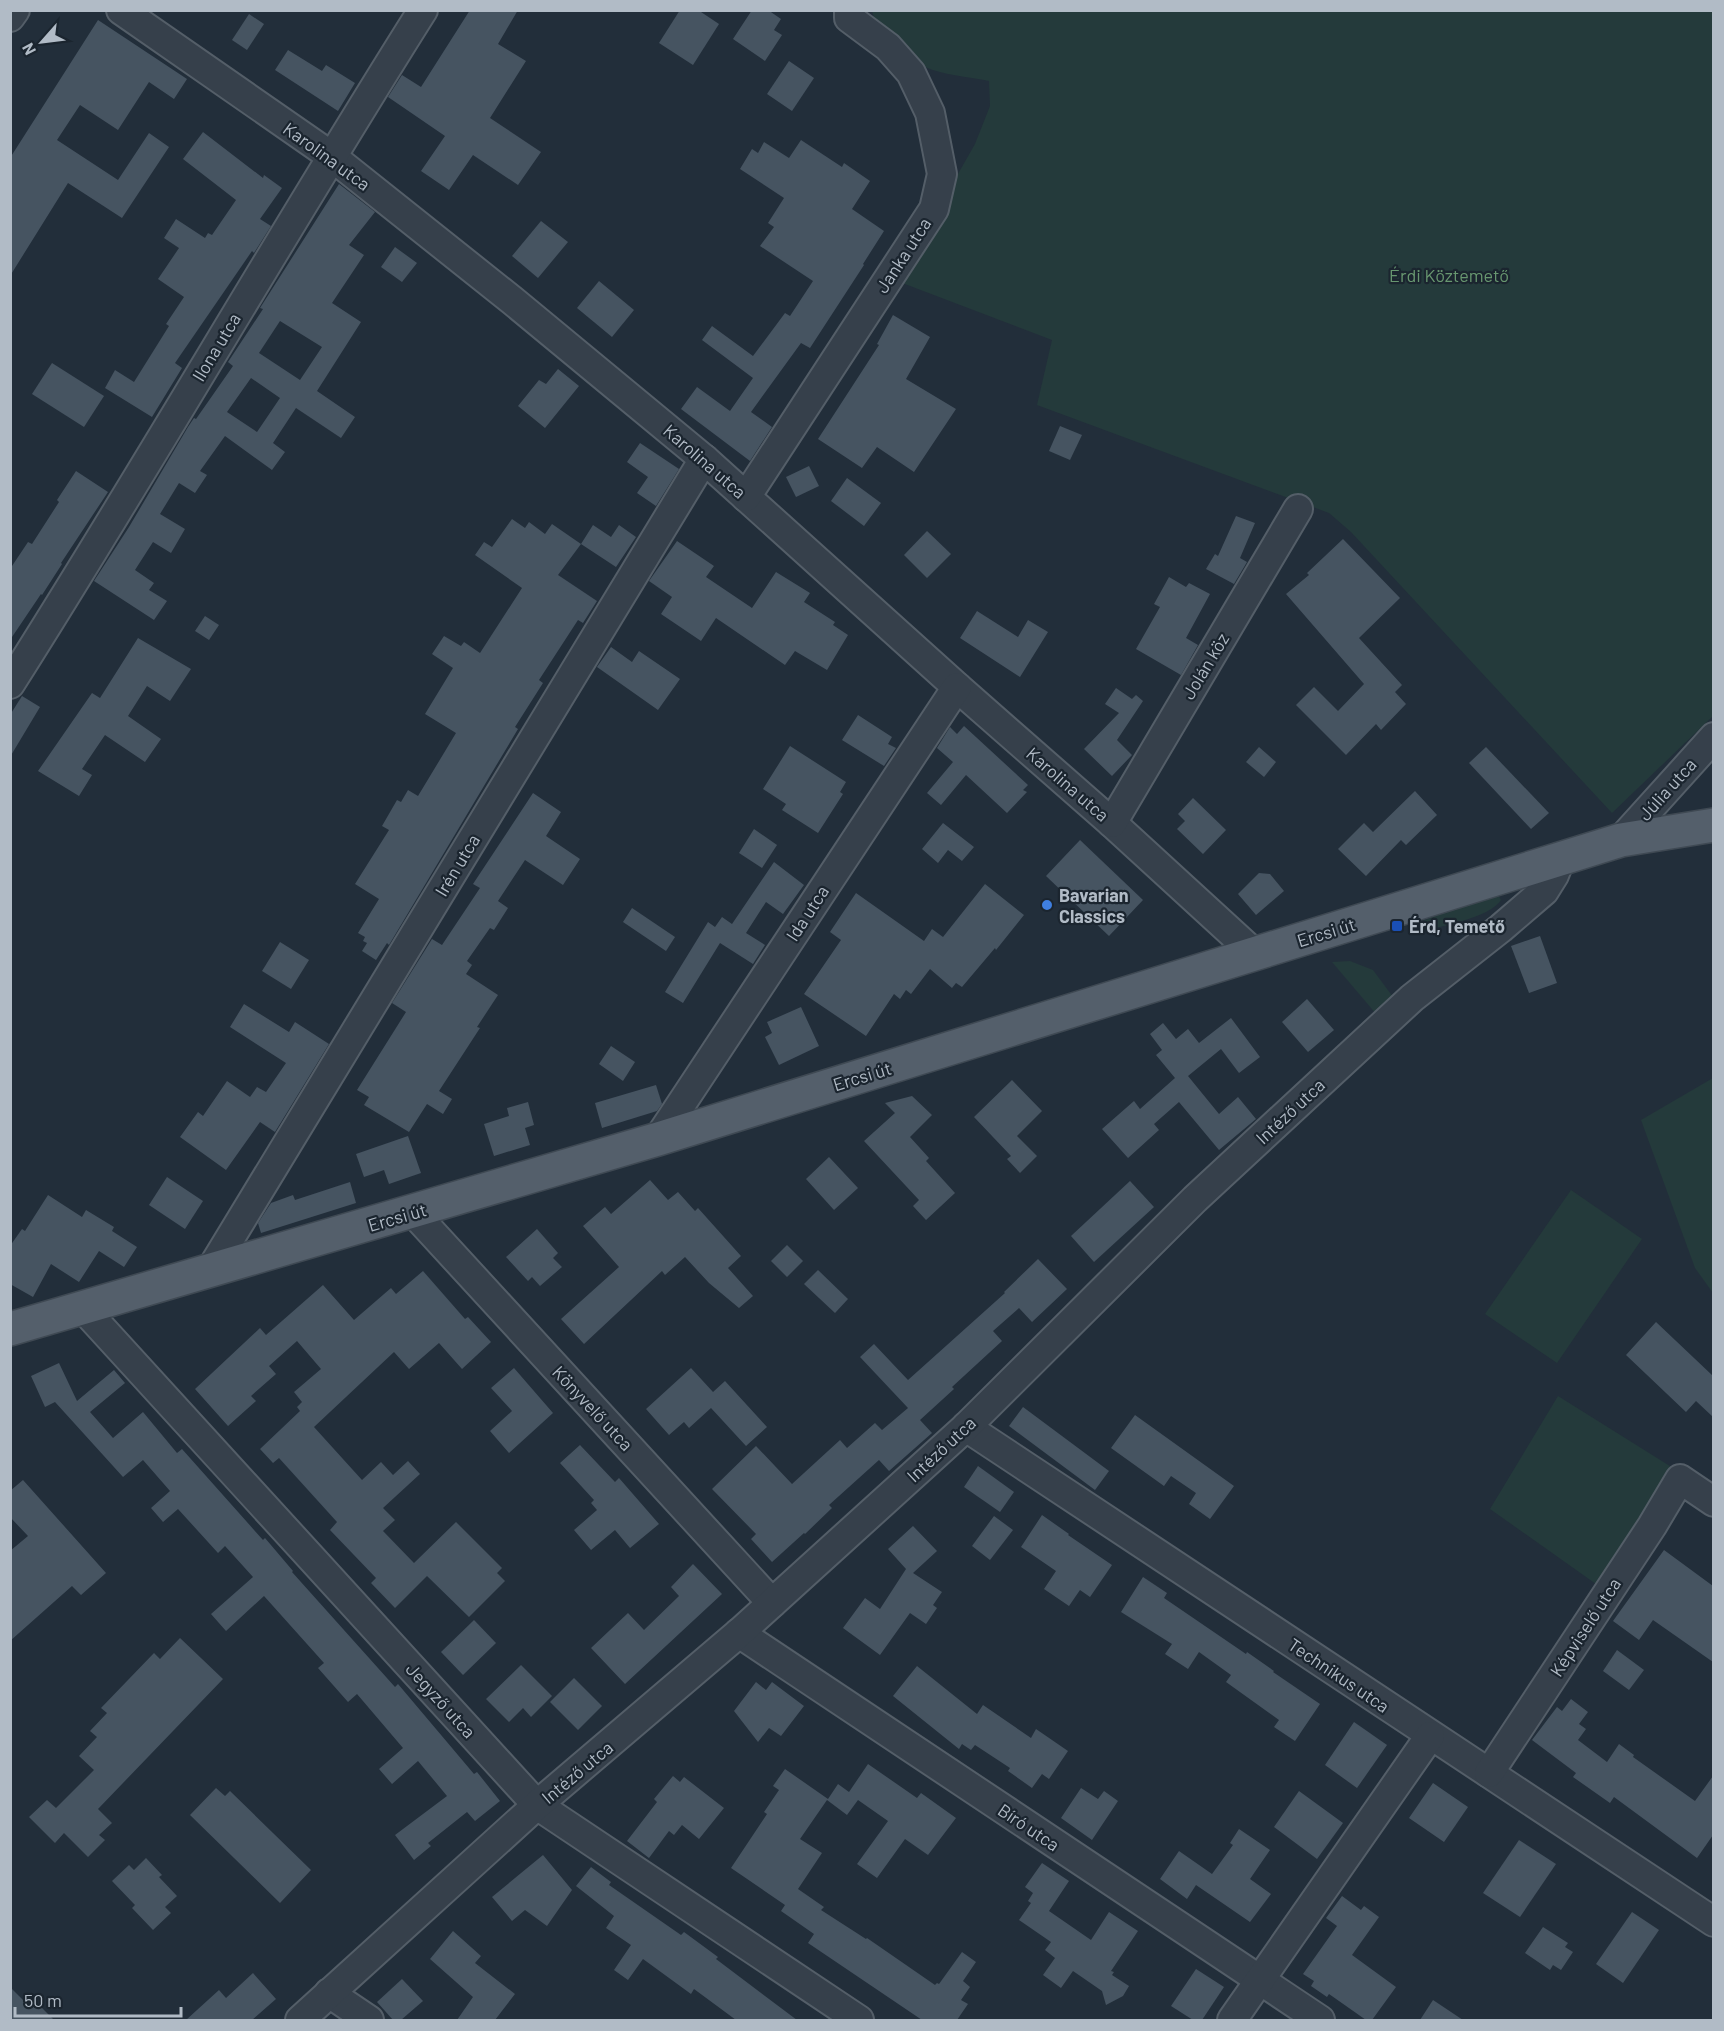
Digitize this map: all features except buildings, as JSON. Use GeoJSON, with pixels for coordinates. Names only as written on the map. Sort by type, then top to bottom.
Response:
{"type":"FeatureCollection","features":[{"type":"Feature","properties":{"kind":"main road","name":"Ercsi út"},"geometry":{"type":"LineString","coordinates":[[10,1329],[658,1139],[1621,840],[1713,825]]}},
{"type":"Feature","properties":{"kind":"street"},"geometry":{"type":"LineString","coordinates":[[10,17],[15,10]]}},
{"type":"Feature","properties":{"kind":"street","name":"Karolina utca"},"geometry":{"type":"LineString","coordinates":[[121,10],[331,156],[513,301],[704,459],[1112,823],[1255,954]]}},
{"type":"Feature","properties":{"kind":"street","name":"Ilona utca"},"geometry":{"type":"LineString","coordinates":[[10,684],[79,575],[331,156],[423,10]]}},
{"type":"Feature","properties":{"kind":"street","name":"Janka utca"},"geometry":{"type":"LineString","coordinates":[[746,497],[934,208],[942,174],[930,113],[911,73],[888,47],[845,13]]}},
{"type":"Feature","properties":{"kind":"street","name":"Irén utca"},"geometry":{"type":"LineString","coordinates":[[210,1271],[704,459]]}},
{"type":"Feature","properties":{"kind":"street","name":"Jolán köz"},"geometry":{"type":"LineString","coordinates":[[1112,823],[1298,509]]}},
{"type":"Feature","properties":{"kind":"street","name":"Ida utca"},"geometry":{"type":"LineString","coordinates":[[658,1139],[957,687]]}},
{"type":"Feature","properties":{"kind":"street","name":"Júlia utca"},"geometry":{"type":"LineString","coordinates":[[1621,840],[1713,738]]}},
{"type":"Feature","properties":{"kind":"street","name":"Intéző utca"},"geometry":{"type":"LineString","coordinates":[[300,2020],[537,1805],[739,1634],[966,1426],[1213,1182],[1412,998],[1544,891],[1560,860]]}},
{"type":"Feature","properties":{"kind":"street","name":"Könyvelő utca"},"geometry":{"type":"LineString","coordinates":[[414,1212],[772,1603]]}},
{"type":"Feature","properties":{"kind":"street","name":"Jegyző utca"},"geometry":{"type":"LineString","coordinates":[[83,1308],[537,1805],[859,2020]]}},
{"type":"Feature","properties":{"kind":"street","name":"Technikus utca"},"geometry":{"type":"LineString","coordinates":[[966,1426],[1713,1922]]}},
{"type":"Feature","properties":{"kind":"street","name":"Képviselő utca"},"geometry":{"type":"LineString","coordinates":[[1489,1773],[1652,1526],[1680,1479],[1713,1502]]}},
{"type":"Feature","properties":{"kind":"street","name":"Bíró utca"},"geometry":{"type":"LineString","coordinates":[[739,1634],[1320,2020]]}},
{"type":"Feature","properties":{"kind":"street"},"geometry":{"type":"LineString","coordinates":[[1232,2020],[1430,1736]]}},
{"type":"Feature","properties":{"kind":"street"},"geometry":{"type":"LineString","coordinates":[[329,1993],[369,2020]]}},
{"type":"Feature","properties":{"kind":"green space","name":"Érdi Köztemető"},"geometry":{"type":"Polygon","coordinates":[[[872,11],[1713,11],[1713,716],[1612,813],[1351,532],[1329,513],[1037,405],[1052,340],[897,281],[975,144],[990,106],[989,81],[940,72],[917,63],[885,36],[872,11]]]}},
{"type":"Feature","properties":{"kind":"green space"},"geometry":{"type":"Polygon","coordinates":[[[1490,893],[1498,895],[1501,900],[1486,912],[1449,925],[1409,933],[1409,930],[1418,923],[1490,893]]]}},
{"type":"Feature","properties":{"kind":"green space"},"geometry":{"type":"Polygon","coordinates":[[[1350,961],[1373,970],[1393,997],[1377,1015],[1332,962],[1350,961]]]}},
{"type":"Feature","properties":{"kind":"green space"},"geometry":{"type":"Polygon","coordinates":[[[1713,1078],[1713,1293],[1695,1268],[1641,1120],[1713,1078]]]}},
{"type":"Feature","properties":{"kind":"green space"},"geometry":{"type":"Polygon","coordinates":[[[1571,1190],[1642,1239],[1557,1363],[1485,1314],[1571,1190]]]}},
{"type":"Feature","properties":{"kind":"green space"},"geometry":{"type":"Polygon","coordinates":[[[1558,1396],[1681,1473],[1603,1589],[1490,1509],[1558,1396]]]}},
{"type":"Feature","properties":{"kind":"place","name":"Bavarian Classics"},"geometry":{"type":"Point","coordinates":[1047,905]}},
{"type":"Feature","properties":{"kind":"place","name":"Érd, Temető"},"geometry":{"type":"Point","coordinates":[1397,926]}}]}
